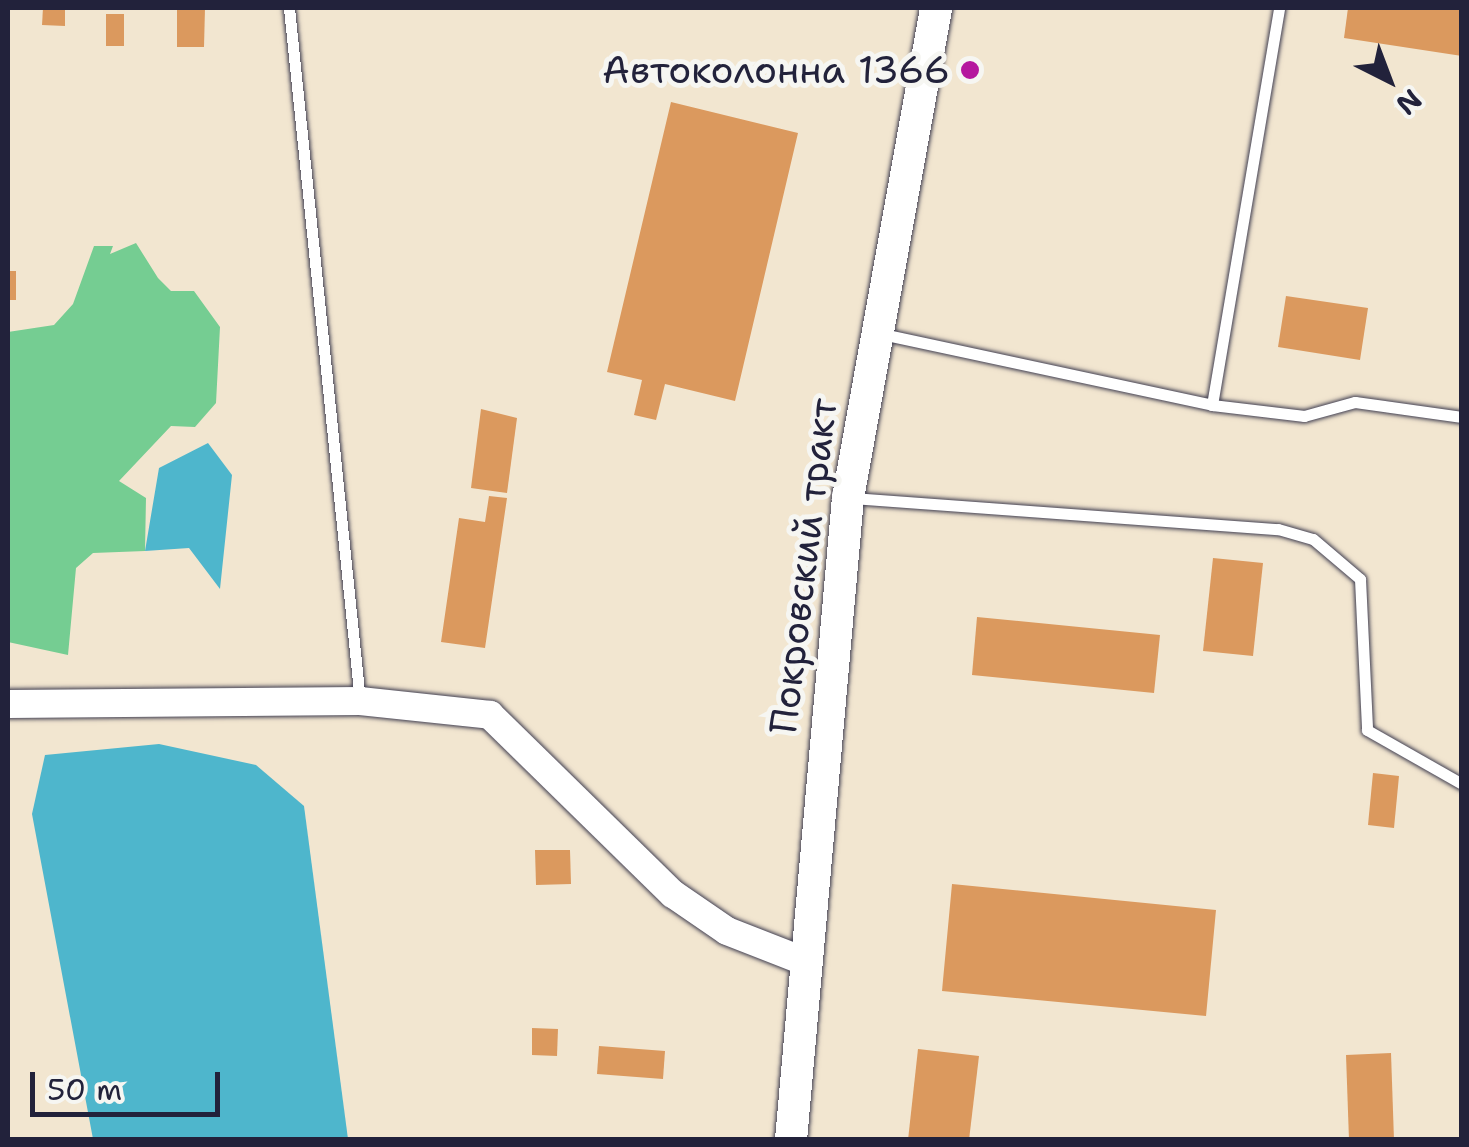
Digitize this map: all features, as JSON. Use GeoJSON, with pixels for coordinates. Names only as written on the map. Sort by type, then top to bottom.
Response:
{"type":"FeatureCollection","features":[{"type":"Feature","properties":{"kind":"main road","name":"Покровский тракт"},"geometry":{"type":"LineString","coordinates":[[791,1140],[801,960],[848,498],[873,332],[936,8]]}},
{"type":"Feature","properties":{"kind":"street"},"geometry":{"type":"LineString","coordinates":[[8,704],[360,701],[490,715],[672,894],[728,931],[801,960]]}},
{"type":"Feature","properties":{"kind":"lane"},"geometry":{"type":"LineString","coordinates":[[288,8],[360,701]]}},
{"type":"Feature","properties":{"kind":"lane"},"geometry":{"type":"LineString","coordinates":[[1212,404],[1279,8]]}},
{"type":"Feature","properties":{"kind":"lane"},"geometry":{"type":"LineString","coordinates":[[873,332],[1212,404],[1304,416],[1355,402],[1462,417]]}},
{"type":"Feature","properties":{"kind":"lane"},"geometry":{"type":"LineString","coordinates":[[848,498],[1278,528],[1313,540],[1360,580],[1367,730],[1462,784]]}},
{"type":"Feature","properties":{"kind":"green space"},"geometry":{"type":"Polygon","coordinates":[[[136,243],[171,291],[194,291],[220,327],[216,403],[195,427],[171,426],[119,481],[146,498],[145,551],[93,553],[76,568],[68,655],[8,642],[8,332],[54,325],[73,304],[94,246],[113,246],[110,254],[136,243]]]}},
{"type":"Feature","properties":{"kind":"water"},"geometry":{"type":"Polygon","coordinates":[[[208,443],[232,475],[220,589],[189,548],[145,551],[159,468],[208,443]]]}},
{"type":"Feature","properties":{"kind":"water"},"geometry":{"type":"Polygon","coordinates":[[[159,744],[256,765],[304,806],[348,1139],[93,1139],[32,814],[45,755],[159,744]]]}},
{"type":"Feature","properties":{"kind":"building"},"geometry":{"type":"Polygon","coordinates":[[[43,8],[65,8],[65,26],[42,25],[43,8]]]}},
{"type":"Feature","properties":{"kind":"building"},"geometry":{"type":"Polygon","coordinates":[[[177,8],[205,8],[204,47],[177,47],[177,8]]]}},
{"type":"Feature","properties":{"kind":"building"},"geometry":{"type":"Polygon","coordinates":[[[1348,8],[1462,8],[1462,56],[1344,38],[1348,8]]]}},
{"type":"Feature","properties":{"kind":"building"},"geometry":{"type":"Polygon","coordinates":[[[106,14],[124,14],[124,46],[106,46],[106,14]]]}},
{"type":"Feature","properties":{"kind":"building"},"geometry":{"type":"Polygon","coordinates":[[[671,102],[798,133],[735,401],[665,384],[656,420],[634,415],[642,380],[607,372],[671,102]]]}},
{"type":"Feature","properties":{"kind":"building"},"geometry":{"type":"Polygon","coordinates":[[[8,271],[16,271],[16,300],[8,300],[8,271]]]}},
{"type":"Feature","properties":{"kind":"building"},"geometry":{"type":"Polygon","coordinates":[[[1286,296],[1368,308],[1360,360],[1278,347],[1286,296]]]}},
{"type":"Feature","properties":{"kind":"building"},"geometry":{"type":"Polygon","coordinates":[[[481,409],[517,418],[507,493],[471,488],[481,409]]]}},
{"type":"Feature","properties":{"kind":"building"},"geometry":{"type":"Polygon","coordinates":[[[489,496],[507,498],[485,648],[441,642],[459,518],[485,522],[489,496]]]}},
{"type":"Feature","properties":{"kind":"building"},"geometry":{"type":"Polygon","coordinates":[[[1213,558],[1263,563],[1253,656],[1203,651],[1213,558]]]}},
{"type":"Feature","properties":{"kind":"building"},"geometry":{"type":"Polygon","coordinates":[[[977,617],[1160,635],[1154,693],[972,675],[977,617]]]}},
{"type":"Feature","properties":{"kind":"building"},"geometry":{"type":"Polygon","coordinates":[[[1373,773],[1399,776],[1394,828],[1368,825],[1373,773]]]}},
{"type":"Feature","properties":{"kind":"building"},"geometry":{"type":"Polygon","coordinates":[[[535,850],[570,850],[571,884],[536,885],[535,850]]]}},
{"type":"Feature","properties":{"kind":"building"},"geometry":{"type":"Polygon","coordinates":[[[952,884],[1216,910],[1206,1016],[942,991],[952,884]]]}},
{"type":"Feature","properties":{"kind":"building"},"geometry":{"type":"Polygon","coordinates":[[[532,1028],[558,1029],[557,1056],[532,1055],[532,1028]]]}},
{"type":"Feature","properties":{"kind":"building"},"geometry":{"type":"Polygon","coordinates":[[[599,1046],[665,1051],[663,1079],[597,1074],[599,1046]]]}},
{"type":"Feature","properties":{"kind":"building"},"geometry":{"type":"Polygon","coordinates":[[[918,1049],[979,1056],[969,1140],[908,1140],[918,1049]]]}},
{"type":"Feature","properties":{"kind":"building"},"geometry":{"type":"Polygon","coordinates":[[[1391,1053],[1394,1140],[1349,1140],[1346,1055],[1391,1053]]]}},
{"type":"Feature","properties":{"kind":"place","name":"Автоколонна 1366"},"geometry":{"type":"Point","coordinates":[970,70]}}]}
